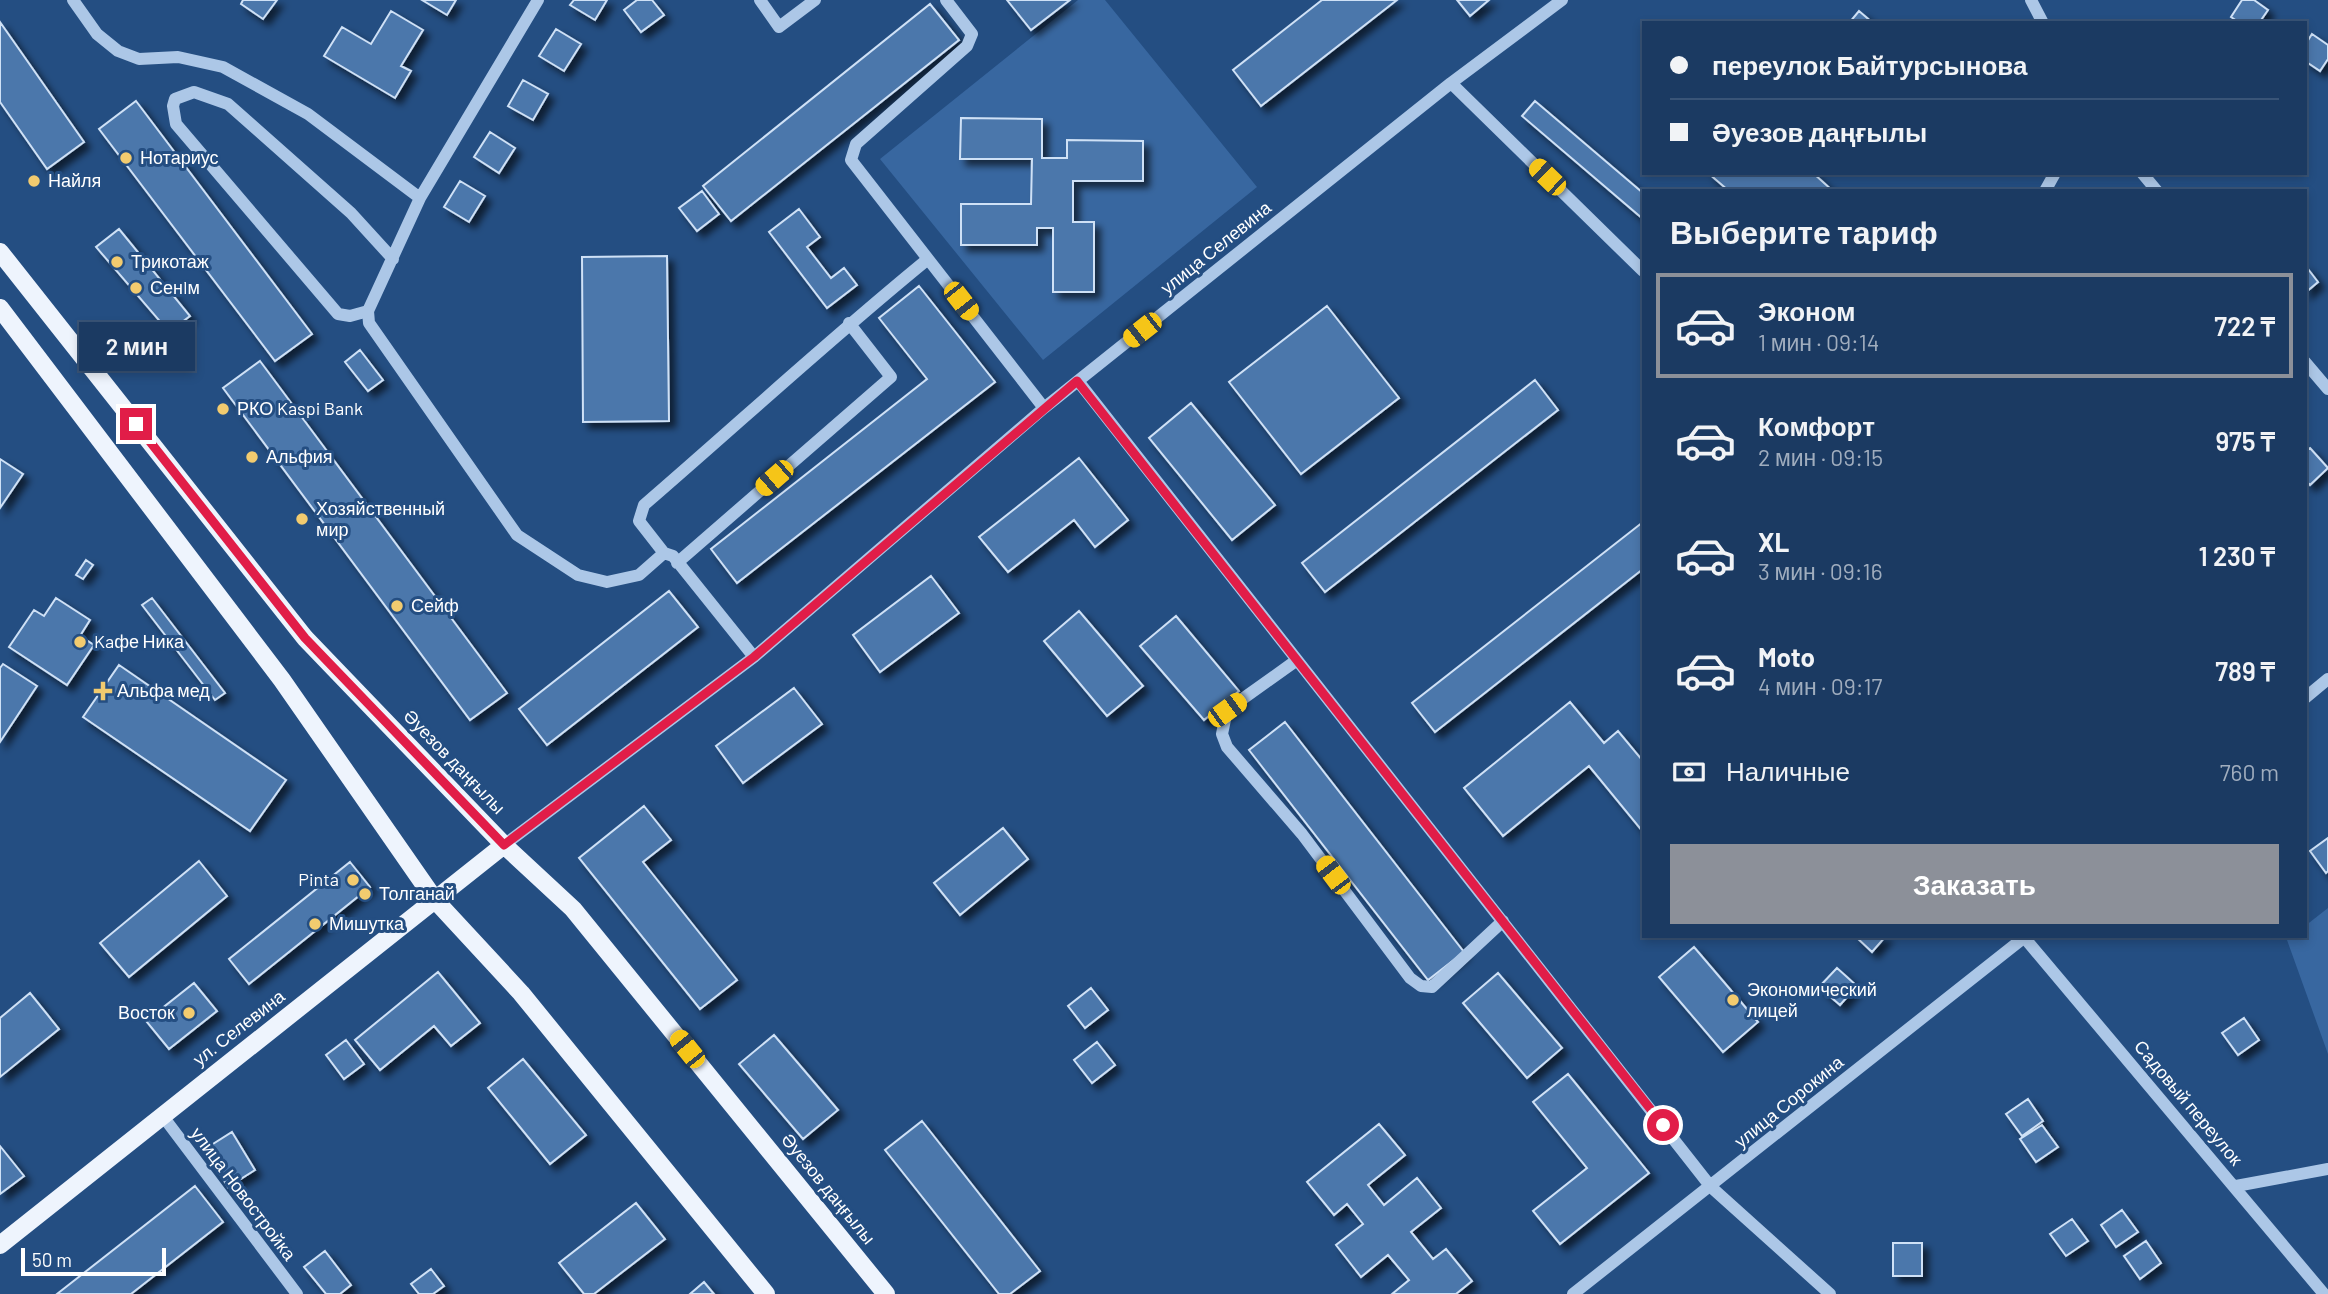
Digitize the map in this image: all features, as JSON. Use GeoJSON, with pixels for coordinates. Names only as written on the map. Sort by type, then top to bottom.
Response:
{"type":"FeatureCollection","features":[{"type":"Feature","properties":{"kind":"main road","name":"Әуезов даңғылы"},"geometry":{"type":"LineString","coordinates":[[0,252],[305,638],[504,845],[573,909],[886,1294]]}},
{"type":"Feature","properties":{"kind":"main road"},"geometry":{"type":"LineString","coordinates":[[0,308],[282,680],[435,900],[521,993],[766,1294]]}},
{"type":"Feature","properties":{"kind":"main road","name":"ул. Селевина"},"geometry":{"type":"LineString","coordinates":[[0,1245],[504,845]]}},
{"type":"Feature","properties":{"kind":"street"},"geometry":{"type":"LineString","coordinates":[[73,0],[97,34],[118,51],[139,59],[178,57],[223,67],[308,114],[420,198]]}},
{"type":"Feature","properties":{"kind":"street"},"geometry":{"type":"LineString","coordinates":[[538,0],[420,198],[368,311],[372,329],[517,535],[578,575],[607,582],[639,575],[664,554]]}},
{"type":"Feature","properties":{"kind":"street"},"geometry":{"type":"LineString","coordinates":[[760,0],[779,27],[815,0]]}},
{"type":"Feature","properties":{"kind":"street"},"geometry":{"type":"LineString","coordinates":[[946,0],[972,34],[967,46],[856,144],[851,160],[1044,408]]}},
{"type":"Feature","properties":{"kind":"street","name":"улица Селевина"},"geometry":{"type":"LineString","coordinates":[[504,845],[754,657],[1077,381],[1451,83],[1562,0]]}},
{"type":"Feature","properties":{"kind":"street"},"geometry":{"type":"LineString","coordinates":[[2031,0],[2042,21]]}},
{"type":"Feature","properties":{"kind":"street"},"geometry":{"type":"LineString","coordinates":[[1451,83],[1642,270]]}},
{"type":"Feature","properties":{"kind":"street"},"geometry":{"type":"LineString","coordinates":[[368,311],[350,316],[338,314],[176,124],[173,106],[176,99],[194,92],[228,104],[351,213],[393,260]]}},
{"type":"Feature","properties":{"kind":"street"},"geometry":{"type":"LineString","coordinates":[[2144,175],[2155,189]]}},
{"type":"Feature","properties":{"kind":"street"},"geometry":{"type":"LineString","coordinates":[[754,657],[673,556],[664,554],[639,521],[644,505],[772,395],[849,323],[928,258]]}},
{"type":"Feature","properties":{"kind":"street"},"geometry":{"type":"LineString","coordinates":[[677,563],[891,377],[849,323]]}},
{"type":"Feature","properties":{"kind":"street"},"geometry":{"type":"LineString","coordinates":[[2307,364],[2328,389]]}},
{"type":"Feature","properties":{"kind":"street"},"geometry":{"type":"LineString","coordinates":[[1077,381],[1711,1187],[1830,1294]]}},
{"type":"Feature","properties":{"kind":"street"},"geometry":{"type":"LineString","coordinates":[[1297,660],[1227,710],[1222,734],[1227,747],[1302,834],[1410,978],[1421,986],[1432,987],[1503,921]]}},
{"type":"Feature","properties":{"kind":"street"},"geometry":{"type":"LineString","coordinates":[[2307,696],[2328,679]]}},
{"type":"Feature","properties":{"kind":"street","name":"улица Сорокина"},"geometry":{"type":"LineString","coordinates":[[1573,1294],[2023,938]]}},
{"type":"Feature","properties":{"kind":"street","name":"Садовый переулок"},"geometry":{"type":"LineString","coordinates":[[2025,938],[2236,1186],[2324,1294]]}},
{"type":"Feature","properties":{"kind":"street","name":"улица Новостройка"},"geometry":{"type":"LineString","coordinates":[[162,1115],[297,1294]]}},
{"type":"Feature","properties":{"kind":"street"},"geometry":{"type":"LineString","coordinates":[[2236,1186],[2328,1169]]}},
{"type":"Feature","properties":{"kind":"shaded area"},"geometry":{"type":"Polygon","coordinates":[[[1078,0],[1105,0],[1257,187],[1043,360],[880,159],[1078,0]]]}},
{"type":"Feature","properties":{"kind":"shaded area"},"geometry":{"type":"Polygon","coordinates":[[[2328,908],[2328,1054],[2287,940],[2307,938],[2307,924],[2328,908]]]}},
{"type":"Feature","properties":{"kind":"building"},"geometry":{"type":"Polygon","coordinates":[[[243,0],[277,0],[263,19],[241,4],[243,0]]]}},
{"type":"Feature","properties":{"kind":"building"},"geometry":{"type":"Polygon","coordinates":[[[422,0],[456,0],[447,15],[422,0]]]}},
{"type":"Feature","properties":{"kind":"building"},"geometry":{"type":"Polygon","coordinates":[[[574,0],[607,0],[595,20],[570,5],[574,0]]]}},
{"type":"Feature","properties":{"kind":"building"},"geometry":{"type":"Polygon","coordinates":[[[637,0],[652,0],[664,15],[641,32],[624,10],[637,0]]]}},
{"type":"Feature","properties":{"kind":"building"},"geometry":{"type":"Polygon","coordinates":[[[1007,0],[1070,0],[1031,30],[1007,0]]]}},
{"type":"Feature","properties":{"kind":"building"},"geometry":{"type":"Polygon","coordinates":[[[1322,0],[1397,0],[1261,106],[1233,70],[1322,0]]]}},
{"type":"Feature","properties":{"kind":"building"},"geometry":{"type":"Polygon","coordinates":[[[1457,0],[1489,0],[1470,16],[1457,0]]]}},
{"type":"Feature","properties":{"kind":"building"},"geometry":{"type":"Polygon","coordinates":[[[2242,0],[2254,0],[2268,10],[2260,21],[2237,21],[2231,17],[2242,0]]]}},
{"type":"Feature","properties":{"kind":"building"},"geometry":{"type":"Polygon","coordinates":[[[930,4],[959,40],[731,221],[703,186],[930,4]]]}},
{"type":"Feature","properties":{"kind":"building"},"geometry":{"type":"Polygon","coordinates":[[[391,11],[423,30],[401,66],[411,71],[395,98],[324,56],[342,27],[371,44],[391,11]]]}},
{"type":"Feature","properties":{"kind":"building"},"geometry":{"type":"Polygon","coordinates":[[[1859,11],[1871,21],[1851,21],[1859,11]]]}},
{"type":"Feature","properties":{"kind":"building"},"geometry":{"type":"Polygon","coordinates":[[[0,22],[84,142],[47,169],[0,102],[0,22]]]}},
{"type":"Feature","properties":{"kind":"building"},"geometry":{"type":"Polygon","coordinates":[[[556,29],[581,44],[564,71],[539,56],[556,29]]]}},
{"type":"Feature","properties":{"kind":"building"},"geometry":{"type":"Polygon","coordinates":[[[2312,34],[2328,45],[2328,59],[2320,71],[2307,62],[2307,42],[2312,34]]]}},
{"type":"Feature","properties":{"kind":"building"},"geometry":{"type":"Polygon","coordinates":[[[523,80],[548,94],[533,120],[508,106],[523,80]]]}},
{"type":"Feature","properties":{"kind":"building"},"geometry":{"type":"Polygon","coordinates":[[[136,101],[312,334],[275,361],[99,129],[136,101]]]}},
{"type":"Feature","properties":{"kind":"building"},"geometry":{"type":"Polygon","coordinates":[[[1535,101],[1642,192],[1642,218],[1522,116],[1535,101]]]}},
{"type":"Feature","properties":{"kind":"building"},"geometry":{"type":"Polygon","coordinates":[[[961,118],[1042,119],[1042,158],[1067,158],[1067,140],[1143,141],[1143,181],[1073,181],[1073,222],[1094,222],[1094,292],[1053,292],[1053,228],[1037,228],[1037,245],[961,245],[961,204],[1031,204],[1032,159],[960,159],[961,118]]]}},
{"type":"Feature","properties":{"kind":"building"},"geometry":{"type":"Polygon","coordinates":[[[490,132],[515,148],[499,173],[474,157],[490,132]]]}},
{"type":"Feature","properties":{"kind":"building"},"geometry":{"type":"Polygon","coordinates":[[[1710,175],[1815,175],[1831,189],[1727,189],[1710,175]]]}},
{"type":"Feature","properties":{"kind":"building"},"geometry":{"type":"Polygon","coordinates":[[[460,181],[485,196],[469,222],[444,207],[460,181]]]}},
{"type":"Feature","properties":{"kind":"building"},"geometry":{"type":"Polygon","coordinates":[[[702,191],[719,214],[697,231],[679,208],[702,191]]]}},
{"type":"Feature","properties":{"kind":"building"},"geometry":{"type":"Polygon","coordinates":[[[799,209],[820,237],[807,247],[831,278],[844,268],[857,285],[827,308],[769,232],[799,209]]]}},
{"type":"Feature","properties":{"kind":"building"},"geometry":{"type":"Polygon","coordinates":[[[119,229],[190,316],[169,332],[96,247],[119,229]]]}},
{"type":"Feature","properties":{"kind":"building"},"geometry":{"type":"Polygon","coordinates":[[[667,256],[669,421],[583,422],[582,257],[667,256]]]}},
{"type":"Feature","properties":{"kind":"building"},"geometry":{"type":"Polygon","coordinates":[[[2307,268],[2318,282],[2307,291],[2307,268]]]}},
{"type":"Feature","properties":{"kind":"building"},"geometry":{"type":"Polygon","coordinates":[[[919,286],[995,382],[737,583],[711,549],[927,379],[879,318],[919,286]]]}},
{"type":"Feature","properties":{"kind":"building"},"geometry":{"type":"Polygon","coordinates":[[[1327,306],[1399,398],[1301,474],[1229,382],[1327,306]]]}},
{"type":"Feature","properties":{"kind":"building"},"geometry":{"type":"Polygon","coordinates":[[[360,350],[383,380],[368,391],[345,362],[360,350]]]}},
{"type":"Feature","properties":{"kind":"building"},"geometry":{"type":"Polygon","coordinates":[[[260,361],[507,693],[470,720],[223,388],[260,361]]]}},
{"type":"Feature","properties":{"kind":"building"},"geometry":{"type":"Polygon","coordinates":[[[1535,380],[1558,410],[1325,592],[1302,563],[1535,380]]]}},
{"type":"Feature","properties":{"kind":"building"},"geometry":{"type":"Polygon","coordinates":[[[1191,403],[1275,505],[1232,540],[1149,438],[1191,403]]]}},
{"type":"Feature","properties":{"kind":"building"},"geometry":{"type":"Polygon","coordinates":[[[2310,448],[2328,468],[2310,485],[2307,482],[2307,450],[2310,448]]]}},
{"type":"Feature","properties":{"kind":"building"},"geometry":{"type":"Polygon","coordinates":[[[1079,458],[1128,520],[1095,547],[1074,520],[1008,572],[979,537],[1079,458]]]}},
{"type":"Feature","properties":{"kind":"building"},"geometry":{"type":"Polygon","coordinates":[[[0,459],[23,474],[0,508],[0,459]]]}},
{"type":"Feature","properties":{"kind":"building"},"geometry":{"type":"Polygon","coordinates":[[[1642,523],[1642,570],[1435,732],[1412,703],[1642,523]]]}},
{"type":"Feature","properties":{"kind":"building"},"geometry":{"type":"Polygon","coordinates":[[[86,560],[93,565],[83,579],[76,575],[86,560]]]}},
{"type":"Feature","properties":{"kind":"building"},"geometry":{"type":"Polygon","coordinates":[[[931,576],[959,613],[880,672],[853,635],[931,576]]]}},
{"type":"Feature","properties":{"kind":"building"},"geometry":{"type":"Polygon","coordinates":[[[669,591],[698,627],[547,745],[519,709],[669,591]]]}},
{"type":"Feature","properties":{"kind":"building"},"geometry":{"type":"Polygon","coordinates":[[[56,598],[90,620],[80,636],[94,645],[67,685],[9,647],[34,610],[44,616],[56,598]]]}},
{"type":"Feature","properties":{"kind":"building"},"geometry":{"type":"Polygon","coordinates":[[[152,598],[225,693],[215,700],[142,605],[152,598]]]}},
{"type":"Feature","properties":{"kind":"building"},"geometry":{"type":"Polygon","coordinates":[[[1079,611],[1143,686],[1107,716],[1044,641],[1079,611]]]}},
{"type":"Feature","properties":{"kind":"building"},"geometry":{"type":"Polygon","coordinates":[[[1176,616],[1239,691],[1204,720],[1140,646],[1176,616]]]}},
{"type":"Feature","properties":{"kind":"building"},"geometry":{"type":"Polygon","coordinates":[[[3,664],[37,686],[0,742],[0,668],[3,664]]]}},
{"type":"Feature","properties":{"kind":"building"},"geometry":{"type":"Polygon","coordinates":[[[119,665],[286,780],[250,831],[83,717],[119,665]]]}},
{"type":"Feature","properties":{"kind":"building"},"geometry":{"type":"Polygon","coordinates":[[[794,688],[822,724],[743,783],[716,746],[794,688]]]}},
{"type":"Feature","properties":{"kind":"building"},"geometry":{"type":"Polygon","coordinates":[[[1570,702],[1604,743],[1618,731],[1642,760],[1642,831],[1589,766],[1503,836],[1464,788],[1570,702]]]}},
{"type":"Feature","properties":{"kind":"building"},"geometry":{"type":"Polygon","coordinates":[[[1285,722],[1464,952],[1428,980],[1249,750],[1285,722]]]}},
{"type":"Feature","properties":{"kind":"building"},"geometry":{"type":"Polygon","coordinates":[[[644,806],[671,840],[643,862],[737,980],[700,1009],[579,858],[644,806]]]}},
{"type":"Feature","properties":{"kind":"building"},"geometry":{"type":"Polygon","coordinates":[[[1003,828],[1028,859],[960,915],[934,883],[1003,828]]]}},
{"type":"Feature","properties":{"kind":"building"},"geometry":{"type":"Polygon","coordinates":[[[2328,838],[2328,871],[2326,873],[2310,851],[2328,838]]]}},
{"type":"Feature","properties":{"kind":"building"},"geometry":{"type":"Polygon","coordinates":[[[199,861],[227,896],[129,977],[100,943],[199,861]]]}},
{"type":"Feature","properties":{"kind":"building"},"geometry":{"type":"Polygon","coordinates":[[[350,862],[370,887],[249,984],[229,959],[350,862]]]}},
{"type":"Feature","properties":{"kind":"building"},"geometry":{"type":"Polygon","coordinates":[[[1857,938],[1884,938],[1872,952],[1857,938]]]}},
{"type":"Feature","properties":{"kind":"building","name":"Экономический лицей"},"geometry":{"type":"Polygon","coordinates":[[[1694,947],[1758,1022],[1723,1052],[1659,977],[1694,947]]]}},
{"type":"Feature","properties":{"kind":"building"},"geometry":{"type":"Polygon","coordinates":[[[1837,968],[1857,986],[1840,1005],[1819,987],[1837,968]]]}},
{"type":"Feature","properties":{"kind":"building"},"geometry":{"type":"Polygon","coordinates":[[[438,972],[480,1023],[451,1046],[434,1026],[380,1070],[355,1040],[438,972]]]}},
{"type":"Feature","properties":{"kind":"building"},"geometry":{"type":"Polygon","coordinates":[[[1498,973],[1562,1048],[1527,1078],[1463,1003],[1498,973]]]}},
{"type":"Feature","properties":{"kind":"building"},"geometry":{"type":"Polygon","coordinates":[[[194,983],[217,1011],[169,1049],[146,1021],[194,983]]]}},
{"type":"Feature","properties":{"kind":"building"},"geometry":{"type":"Polygon","coordinates":[[[1091,988],[1108,1010],[1085,1028],[1068,1006],[1091,988]]]}},
{"type":"Feature","properties":{"kind":"building"},"geometry":{"type":"Polygon","coordinates":[[[30,993],[59,1029],[0,1077],[0,1018],[30,993]]]}},
{"type":"Feature","properties":{"kind":"building"},"geometry":{"type":"Polygon","coordinates":[[[2244,1018],[2259,1040],[2238,1055],[2222,1033],[2244,1018]]]}},
{"type":"Feature","properties":{"kind":"building"},"geometry":{"type":"Polygon","coordinates":[[[774,1035],[838,1110],[803,1139],[739,1064],[774,1035]]]}},
{"type":"Feature","properties":{"kind":"building"},"geometry":{"type":"Polygon","coordinates":[[[346,1040],[364,1064],[344,1079],[326,1055],[346,1040]]]}},
{"type":"Feature","properties":{"kind":"building"},"geometry":{"type":"Polygon","coordinates":[[[1097,1042],[1115,1065],[1092,1083],[1074,1060],[1097,1042]]]}},
{"type":"Feature","properties":{"kind":"building"},"geometry":{"type":"Polygon","coordinates":[[[523,1059],[586,1135],[550,1164],[488,1088],[523,1059]]]}},
{"type":"Feature","properties":{"kind":"building"},"geometry":{"type":"Polygon","coordinates":[[[1568,1074],[1649,1173],[1560,1244],[1533,1211],[1587,1168],[1533,1102],[1568,1074]]]}},
{"type":"Feature","properties":{"kind":"building"},"geometry":{"type":"Polygon","coordinates":[[[2028,1099],[2043,1121],[2022,1136],[2006,1114],[2028,1099]]]}},
{"type":"Feature","properties":{"kind":"building"},"geometry":{"type":"Polygon","coordinates":[[[922,1121],[1040,1271],[1010,1294],[999,1294],[885,1150],[922,1121]]]}},
{"type":"Feature","properties":{"kind":"building"},"geometry":{"type":"Polygon","coordinates":[[[1379,1124],[1405,1155],[1368,1185],[1384,1205],[1417,1178],[1441,1208],[1411,1232],[1433,1259],[1446,1249],[1472,1281],[1456,1294],[1392,1294],[1409,1280],[1388,1255],[1361,1277],[1336,1245],[1363,1224],[1347,1204],[1334,1215],[1307,1182],[1379,1124]]]}},
{"type":"Feature","properties":{"kind":"building"},"geometry":{"type":"Polygon","coordinates":[[[2042,1125],[2058,1147],[2036,1162],[2020,1139],[2042,1125]]]}},
{"type":"Feature","properties":{"kind":"building"},"geometry":{"type":"Polygon","coordinates":[[[232,1132],[255,1170],[228,1187],[205,1149],[232,1132]]]}},
{"type":"Feature","properties":{"kind":"building"},"geometry":{"type":"Polygon","coordinates":[[[0,1146],[24,1176],[0,1194],[0,1146]]]}},
{"type":"Feature","properties":{"kind":"building"},"geometry":{"type":"Polygon","coordinates":[[[195,1186],[223,1222],[131,1294],[57,1294],[195,1186]]]}},
{"type":"Feature","properties":{"kind":"building"},"geometry":{"type":"Polygon","coordinates":[[[636,1203],[665,1239],[594,1294],[584,1294],[559,1263],[636,1203]]]}},
{"type":"Feature","properties":{"kind":"building"},"geometry":{"type":"Polygon","coordinates":[[[2122,1210],[2138,1232],[2116,1247],[2101,1225],[2122,1210]]]}},
{"type":"Feature","properties":{"kind":"building"},"geometry":{"type":"Polygon","coordinates":[[[2072,1219],[2088,1241],[2066,1256],[2050,1234],[2072,1219]]]}},
{"type":"Feature","properties":{"kind":"building"},"geometry":{"type":"Polygon","coordinates":[[[2146,1241],[2161,1263],[2140,1279],[2124,1256],[2146,1241]]]}},
{"type":"Feature","properties":{"kind":"building"},"geometry":{"type":"Polygon","coordinates":[[[1893,1243],[1922,1243],[1922,1276],[1893,1276],[1893,1243]]]}},
{"type":"Feature","properties":{"kind":"building"},"geometry":{"type":"Polygon","coordinates":[[[325,1251],[351,1285],[340,1294],[326,1294],[304,1267],[325,1251]]]}},
{"type":"Feature","properties":{"kind":"building"},"geometry":{"type":"Polygon","coordinates":[[[431,1269],[444,1286],[433,1294],[419,1294],[411,1284],[431,1269]]]}},
{"type":"Feature","properties":{"kind":"building"},"geometry":{"type":"Polygon","coordinates":[[[704,1282],[714,1294],[690,1294],[704,1282]]]}},
{"type":"Feature","properties":{"kind":"place","name":"Нотариус"},"geometry":{"type":"Point","coordinates":[126,158]}},
{"type":"Feature","properties":{"kind":"place","name":"Найля"},"geometry":{"type":"Point","coordinates":[34,181]}},
{"type":"Feature","properties":{"kind":"place","name":"Трикотаж"},"geometry":{"type":"Point","coordinates":[117,262]}},
{"type":"Feature","properties":{"kind":"place","name":"СенIм"},"geometry":{"type":"Point","coordinates":[136,288]}},
{"type":"Feature","properties":{"kind":"place","name":"РКО Kaspi Bank"},"geometry":{"type":"Point","coordinates":[223,409]}},
{"type":"Feature","properties":{"kind":"place","name":"Альфия"},"geometry":{"type":"Point","coordinates":[252,457]}},
{"type":"Feature","properties":{"kind":"place","name":"Хозяйственный мир"},"geometry":{"type":"Point","coordinates":[302,519]}},
{"type":"Feature","properties":{"kind":"place","name":"Сейф"},"geometry":{"type":"Point","coordinates":[397,606]}},
{"type":"Feature","properties":{"kind":"place","name":"Kaфе Ника"},"geometry":{"type":"Point","coordinates":[80,642]}},
{"type":"Feature","properties":{"kind":"place","name":"Альфа мед"},"geometry":{"type":"Point","coordinates":[103,691]}},
{"type":"Feature","properties":{"kind":"place","name":"Pinta"},"geometry":{"type":"Point","coordinates":[353,880]}},
{"type":"Feature","properties":{"kind":"place","name":"Толганай"},"geometry":{"type":"Point","coordinates":[365,894]}},
{"type":"Feature","properties":{"kind":"place","name":"Мишутка"},"geometry":{"type":"Point","coordinates":[315,924]}},
{"type":"Feature","properties":{"kind":"place","name":"Экономический лицей"},"geometry":{"type":"Point","coordinates":[1733,1000]}},
{"type":"Feature","properties":{"kind":"place","name":"Восток"},"geometry":{"type":"Point","coordinates":[189,1013]}},
{"type":"Feature","properties":{"kind":"route"},"geometry":{"type":"LineString","coordinates":[[136,424],[305,638],[504,845],[638,747],[754,657],[1077,381],[1663,1125]]}}]}
